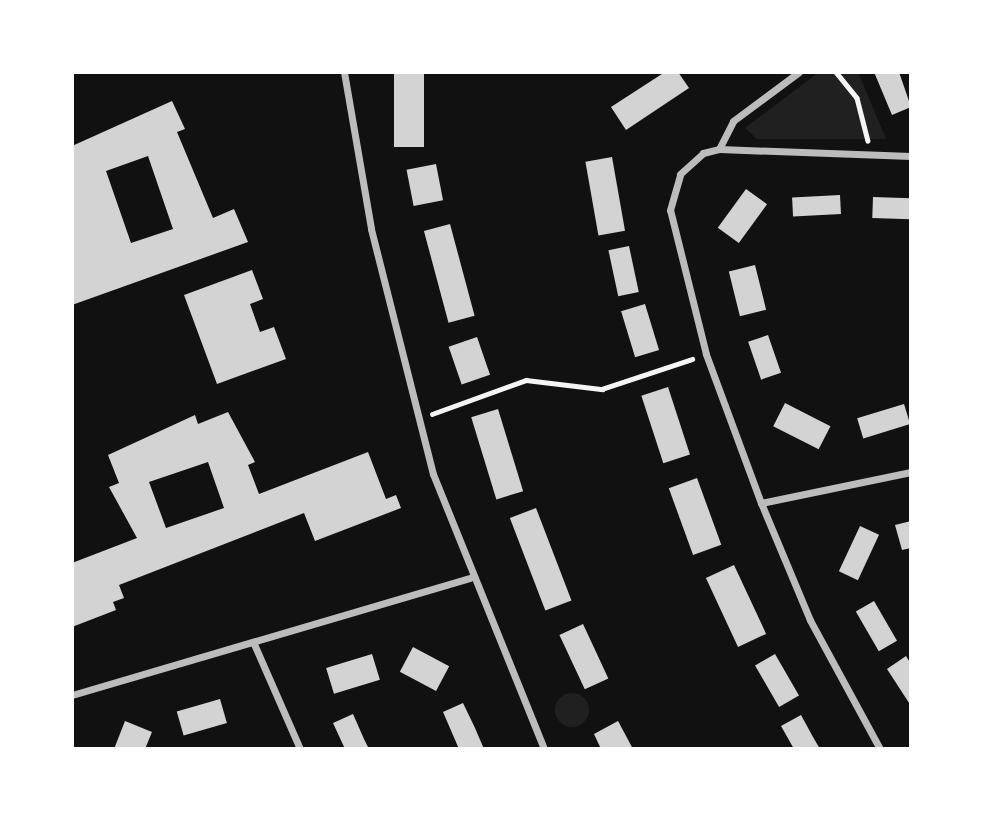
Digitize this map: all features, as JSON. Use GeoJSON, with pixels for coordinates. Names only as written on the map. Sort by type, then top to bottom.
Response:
{"type":"FeatureCollection","features":[{"type":"Feature","properties":{"kind":"street"},"geometry":{"type":"LineString","coordinates":[[344,72],[371,229],[418,419],[470,578],[544,749]]}},
{"type":"Feature","properties":{"kind":"street"},"geometry":{"type":"LineString","coordinates":[[719,149],[733,121],[799,72]]}},
{"type":"Feature","properties":{"kind":"street"},"geometry":{"type":"LineString","coordinates":[[880,749],[810,620],[761,503],[706,354],[677,254],[670,201],[690,162],[719,149],[911,156]]}},
{"type":"Feature","properties":{"kind":"street"},"geometry":{"type":"LineString","coordinates":[[761,503],[911,472]]}},
{"type":"Feature","properties":{"kind":"street"},"geometry":{"type":"LineString","coordinates":[[72,695],[254,644],[470,578]]}},
{"type":"Feature","properties":{"kind":"street"},"geometry":{"type":"LineString","coordinates":[[254,644],[300,749]]}},
{"type":"Feature","properties":{"kind":"path"},"geometry":{"type":"LineString","coordinates":[[836,72],[857,98],[871,156]]}},
{"type":"Feature","properties":{"kind":"path"},"geometry":{"type":"LineString","coordinates":[[418,419],[526,380],[602,388],[706,354]]}},
{"type":"Feature","properties":{"kind":"shaded area"},"geometry":{"type":"Polygon","coordinates":[[[819,72],[858,72],[886,139],[757,139],[745,128],[819,72]]]}},
{"type":"Feature","properties":{"kind":"shaded area"},"geometry":{"type":"Polygon","coordinates":[[[572,693],[584,698],[589,710],[584,722],[572,727],[560,722],[555,710],[560,698],[572,693]]]}},
{"type":"Feature","properties":{"kind":"building"},"geometry":{"type":"Polygon","coordinates":[[[394,72],[424,72],[424,147],[394,147],[394,72]]]}},
{"type":"Feature","properties":{"kind":"building"},"geometry":{"type":"Polygon","coordinates":[[[665,72],[678,72],[689,88],[626,130],[611,107],[665,72]]]}},
{"type":"Feature","properties":{"kind":"building"},"geometry":{"type":"Polygon","coordinates":[[[874,72],[899,72],[911,107],[892,115],[874,72]]]}},
{"type":"Feature","properties":{"kind":"building"},"geometry":{"type":"Polygon","coordinates":[[[172,101],[185,129],[177,132],[213,218],[234,209],[248,242],[72,305],[72,146],[172,101]],[[148,156],[106,171],[131,243],[173,229],[148,156]]]}},
{"type":"Feature","properties":{"kind":"building"},"geometry":{"type":"Polygon","coordinates":[[[612,157],[625,231],[598,236],[585,162],[612,157]]]}},
{"type":"Feature","properties":{"kind":"building"},"geometry":{"type":"Polygon","coordinates":[[[436,164],[443,200],[414,206],[407,170],[436,164]]]}},
{"type":"Feature","properties":{"kind":"building"},"geometry":{"type":"Polygon","coordinates":[[[746,189],[767,204],[739,243],[718,228],[746,189]]]}},
{"type":"Feature","properties":{"kind":"building"},"geometry":{"type":"Polygon","coordinates":[[[840,195],[841,214],[793,216],[792,198],[840,195]]]}},
{"type":"Feature","properties":{"kind":"building"},"geometry":{"type":"Polygon","coordinates":[[[873,197],[911,198],[910,219],[872,218],[873,197]]]}},
{"type":"Feature","properties":{"kind":"building"},"geometry":{"type":"Polygon","coordinates":[[[450,224],[475,316],[449,323],[424,231],[450,224]]]}},
{"type":"Feature","properties":{"kind":"building"},"geometry":{"type":"Polygon","coordinates":[[[629,246],[639,292],[618,296],[608,250],[629,246]]]}},
{"type":"Feature","properties":{"kind":"building"},"geometry":{"type":"Polygon","coordinates":[[[755,265],[766,310],[740,316],[729,272],[755,265]]]}},
{"type":"Feature","properties":{"kind":"building"},"geometry":{"type":"Polygon","coordinates":[[[252,270],[263,299],[250,304],[260,332],[274,327],[286,359],[217,384],[184,295],[252,270]]]}},
{"type":"Feature","properties":{"kind":"building"},"geometry":{"type":"Polygon","coordinates":[[[645,304],[659,350],[635,357],[621,311],[645,304]]]}},
{"type":"Feature","properties":{"kind":"building"},"geometry":{"type":"Polygon","coordinates":[[[768,335],[781,373],[761,380],[748,342],[768,335]]]}},
{"type":"Feature","properties":{"kind":"building"},"geometry":{"type":"Polygon","coordinates":[[[477,337],[490,375],[462,385],[449,347],[477,337]]]}},
{"type":"Feature","properties":{"kind":"building"},"geometry":{"type":"Polygon","coordinates":[[[668,387],[690,455],[663,463],[641,396],[668,387]]]}},
{"type":"Feature","properties":{"kind":"building"},"geometry":{"type":"Polygon","coordinates":[[[785,403],[830,426],[819,449],[773,426],[785,403]]]}},
{"type":"Feature","properties":{"kind":"building"},"geometry":{"type":"Polygon","coordinates":[[[904,404],[910,424],[863,438],[857,418],[904,404]]]}},
{"type":"Feature","properties":{"kind":"building"},"geometry":{"type":"Polygon","coordinates":[[[498,409],[523,491],[496,499],[471,417],[498,409]]]}},
{"type":"Feature","properties":{"kind":"building"},"geometry":{"type":"Polygon","coordinates":[[[228,412],[255,462],[248,465],[259,494],[368,452],[386,499],[396,495],[401,508],[315,541],[304,513],[119,585],[124,598],[113,602],[116,610],[72,627],[72,563],[137,538],[109,487],[119,483],[108,455],[195,415],[198,424],[228,412]],[[208,462],[149,482],[166,528],[224,508],[208,462]]]}},
{"type":"Feature","properties":{"kind":"building"},"geometry":{"type":"Polygon","coordinates":[[[697,478],[721,545],[693,555],[669,488],[697,478]]]}},
{"type":"Feature","properties":{"kind":"building"},"geometry":{"type":"Polygon","coordinates":[[[536,508],[571,600],[545,610],[510,518],[536,508]]]}},
{"type":"Feature","properties":{"kind":"building"},"geometry":{"type":"Polygon","coordinates":[[[911,521],[911,548],[902,550],[895,525],[911,521]]]}},
{"type":"Feature","properties":{"kind":"building"},"geometry":{"type":"Polygon","coordinates":[[[860,526],[879,535],[858,580],[839,571],[860,526]]]}},
{"type":"Feature","properties":{"kind":"building"},"geometry":{"type":"Polygon","coordinates":[[[734,565],[766,634],[738,647],[706,578],[734,565]]]}},
{"type":"Feature","properties":{"kind":"building"},"geometry":{"type":"Polygon","coordinates":[[[874,601],[897,641],[879,651],[856,612],[874,601]]]}},
{"type":"Feature","properties":{"kind":"building"},"geometry":{"type":"Polygon","coordinates":[[[583,624],[608,678],[585,689],[559,635],[583,624]]]}},
{"type":"Feature","properties":{"kind":"building"},"geometry":{"type":"Polygon","coordinates":[[[413,647],[449,666],[436,691],[400,672],[413,647]]]}},
{"type":"Feature","properties":{"kind":"building"},"geometry":{"type":"Polygon","coordinates":[[[372,654],[380,680],[334,694],[326,668],[372,654]]]}},
{"type":"Feature","properties":{"kind":"building"},"geometry":{"type":"Polygon","coordinates":[[[775,654],[799,696],[779,707],[755,666],[775,654]]]}},
{"type":"Feature","properties":{"kind":"building"},"geometry":{"type":"Polygon","coordinates":[[[906,656],[911,664],[911,706],[887,669],[906,656]]]}},
{"type":"Feature","properties":{"kind":"building"},"geometry":{"type":"Polygon","coordinates":[[[220,699],[227,723],[184,735],[177,711],[220,699]]]}},
{"type":"Feature","properties":{"kind":"building"},"geometry":{"type":"Polygon","coordinates":[[[463,703],[484,749],[459,749],[443,712],[463,703]]]}},
{"type":"Feature","properties":{"kind":"building"},"geometry":{"type":"Polygon","coordinates":[[[353,714],[369,749],[345,749],[333,723],[353,714]]]}},
{"type":"Feature","properties":{"kind":"building"},"geometry":{"type":"Polygon","coordinates":[[[801,715],[820,749],[794,749],[781,726],[801,715]]]}},
{"type":"Feature","properties":{"kind":"building"},"geometry":{"type":"Polygon","coordinates":[[[125,721],[152,732],[145,749],[114,749],[125,721]]]}},
{"type":"Feature","properties":{"kind":"building"},"geometry":{"type":"Polygon","coordinates":[[[618,721],[633,749],[601,749],[594,734],[618,721]]]}}]}
